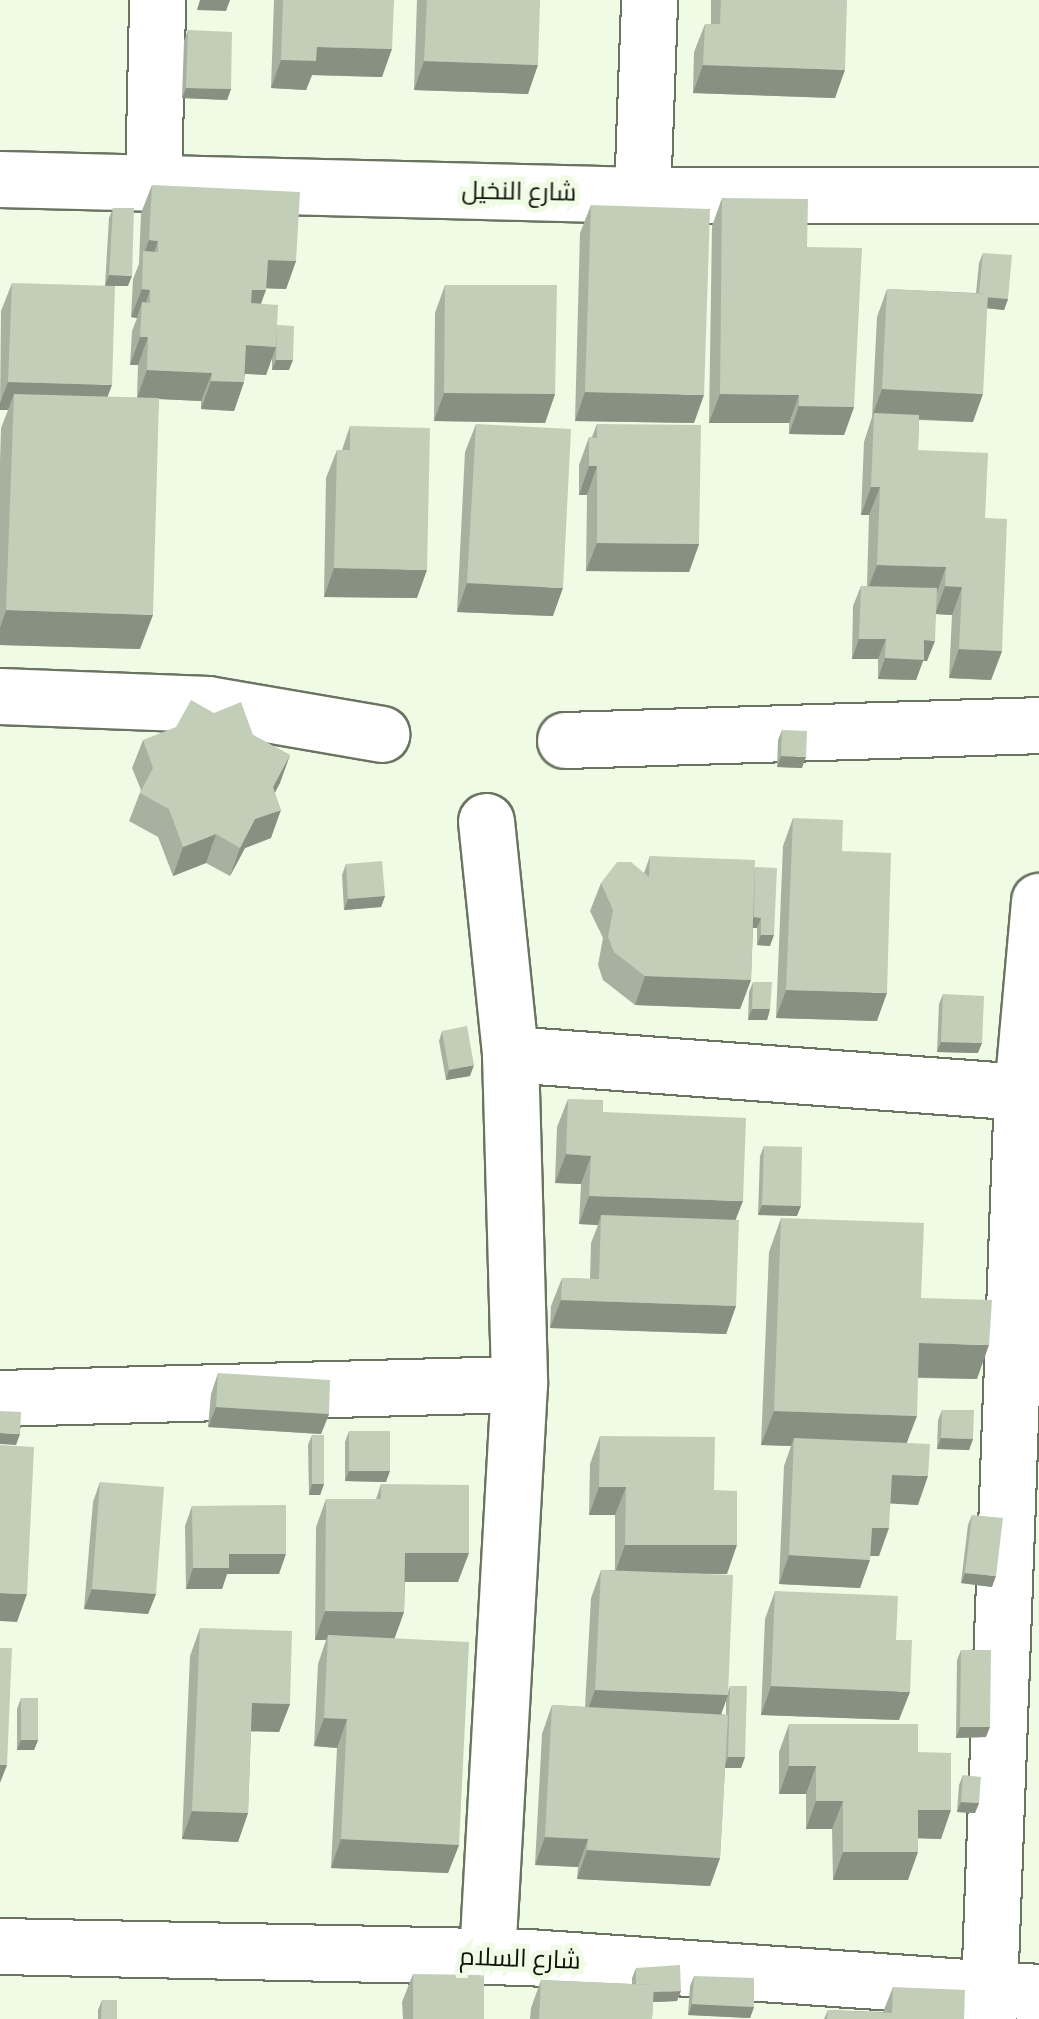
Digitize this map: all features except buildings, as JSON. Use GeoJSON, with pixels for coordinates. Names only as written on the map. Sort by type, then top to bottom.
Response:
{"type":"FeatureCollection","features":[{"type":"Feature","properties":{"kind":"street"},"geometry":{"type":"LineString","coordinates":[[154,183],[157,0]]}},
{"type":"Feature","properties":{"kind":"street"},"geometry":{"type":"LineString","coordinates":[[642,195],[648,0]]}},
{"type":"Feature","properties":{"kind":"street","name":"شارع النخيل"},"geometry":{"type":"LineString","coordinates":[[0,179],[642,195],[1039,195]]}},
{"type":"Feature","properties":{"kind":"street"},"geometry":{"type":"LineString","coordinates":[[0,696],[208,704],[381,734]]}},
{"type":"Feature","properties":{"kind":"street"},"geometry":{"type":"LineString","coordinates":[[565,740],[1039,725]]}},
{"type":"Feature","properties":{"kind":"street"},"geometry":{"type":"LineString","coordinates":[[486,821],[510,1054],[519,1384],[487,1956]]}},
{"type":"Feature","properties":{"kind":"street"},"geometry":{"type":"LineString","coordinates":[[1005,2000],[1022,1092],[1039,901]]}},
{"type":"Feature","properties":{"kind":"street"},"geometry":{"type":"LineString","coordinates":[[510,1054],[1022,1092]]}},
{"type":"Feature","properties":{"kind":"street"},"geometry":{"type":"LineString","coordinates":[[0,1398],[519,1384]]}},
{"type":"Feature","properties":{"kind":"street","name":"شارع السلام"},"geometry":{"type":"LineString","coordinates":[[0,1946],[487,1956],[1005,2000]]}}]}
